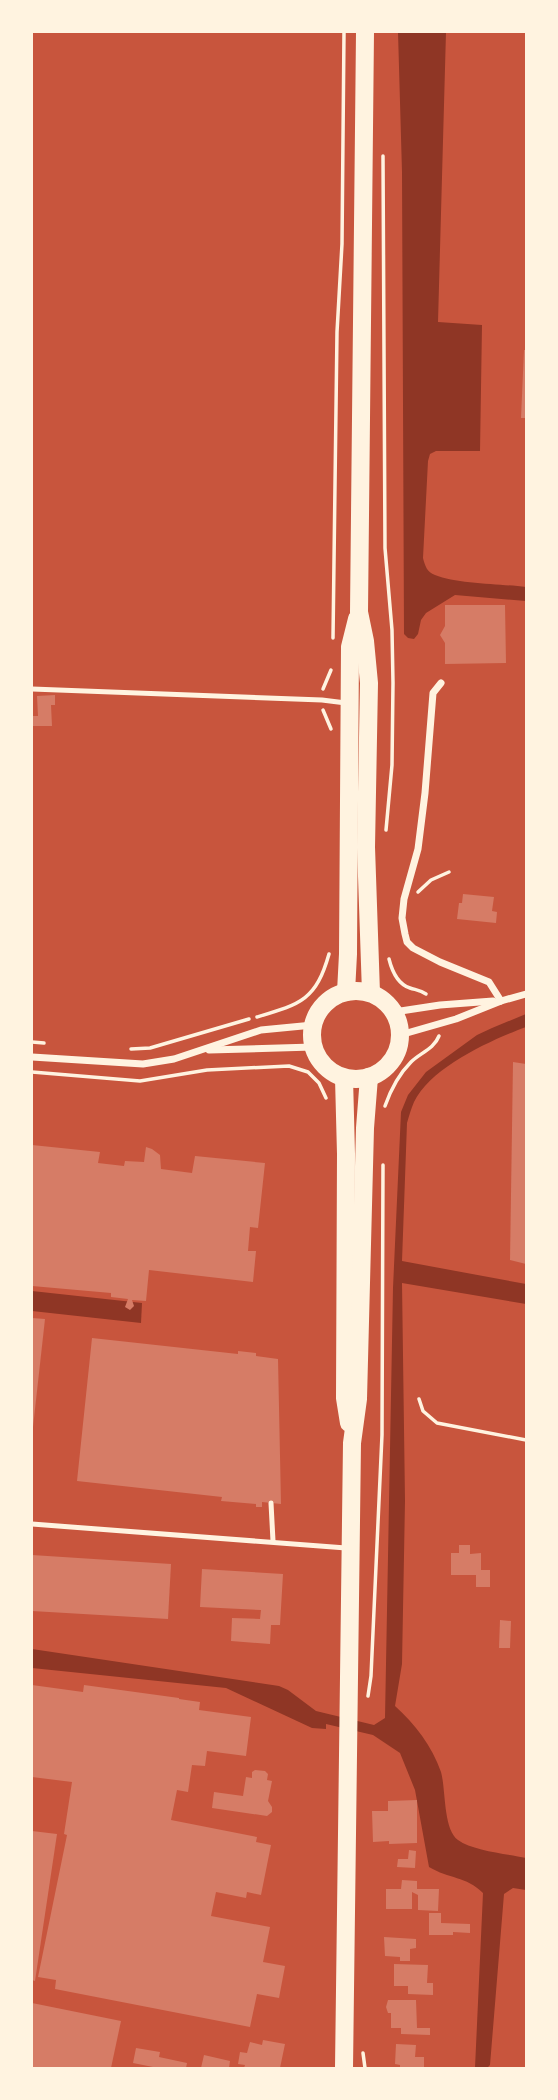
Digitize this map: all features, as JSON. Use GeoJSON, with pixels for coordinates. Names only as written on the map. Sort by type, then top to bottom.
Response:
{"type":"FeatureCollection","features":[{"type":"Feature","properties":{"kind":"main road"},"geometry":{"type":"LineString","coordinates":[[365,32],[359,612],[351,647],[359,703],[371,993]]}},
{"type":"Feature","properties":{"kind":"main road"},"geometry":{"type":"LineString","coordinates":[[346,992],[359,703]]}},
{"type":"Feature","properties":{"kind":"main road"},"geometry":{"type":"LineString","coordinates":[[346,992],[371,993],[394,1012],[400,1027],[396,1053],[378,1074],[344,1078],[325,1066],[313,1047],[313,1025],[316,1016],[328,1001],[346,992]]}},
{"type":"Feature","properties":{"kind":"main road"},"geometry":{"type":"LineString","coordinates":[[344,2068],[352,1443],[358,1399],[365,1128],[369,1077]]}},
{"type":"Feature","properties":{"kind":"main road"},"geometry":{"type":"LineString","coordinates":[[344,1078],[345,1398],[352,1443]]}},
{"type":"Feature","properties":{"kind":"street"},"geometry":{"type":"LineString","coordinates":[[441,682],[433,693],[418,849],[404,899],[402,918],[407,942],[413,948],[489,982],[501,1000]]}},
{"type":"Feature","properties":{"kind":"street"},"geometry":{"type":"LineString","coordinates":[[394,1012],[501,1000],[527,994]]}},
{"type":"Feature","properties":{"kind":"street"},"geometry":{"type":"LineString","coordinates":[[400,1035],[440,1024],[501,1000]]}},
{"type":"Feature","properties":{"kind":"street"},"geometry":{"type":"LineString","coordinates":[[32,1057],[143,1064],[174,1059],[261,1030],[313,1025]]}},
{"type":"Feature","properties":{"kind":"street"},"geometry":{"type":"LineString","coordinates":[[202,1050],[313,1047]]}},
{"type":"Feature","properties":{"kind":"lane"},"geometry":{"type":"LineString","coordinates":[[32,689],[359,703]]}},
{"type":"Feature","properties":{"kind":"lane"},"geometry":{"type":"LineString","coordinates":[[271,1503],[273,1541]]}},
{"type":"Feature","properties":{"kind":"lane"},"geometry":{"type":"LineString","coordinates":[[32,1524],[351,1549]]}},
{"type":"Feature","properties":{"kind":"path"},"geometry":{"type":"LineString","coordinates":[[333,640],[344,32]]}},
{"type":"Feature","properties":{"kind":"path"},"geometry":{"type":"LineString","coordinates":[[383,143],[385,548],[392,630],[393,683],[392,765],[386,831]]}},
{"type":"Feature","properties":{"kind":"path"},"geometry":{"type":"LineString","coordinates":[[331,731],[323,713],[322,700],[323,688],[332,668]]}},
{"type":"Feature","properties":{"kind":"path"},"geometry":{"type":"LineString","coordinates":[[404,899],[416,895],[431,880],[449,873]]}},
{"type":"Feature","properties":{"kind":"path"},"geometry":{"type":"LineString","coordinates":[[126,1050],[150,1048],[296,1004],[314,991],[329,954]]}},
{"type":"Feature","properties":{"kind":"path"},"geometry":{"type":"LineString","coordinates":[[388,955],[398,980],[406,987],[422,990],[436,1006]]}},
{"type":"Feature","properties":{"kind":"path"},"geometry":{"type":"LineString","coordinates":[[382,1115],[391,1088],[401,1074],[437,1043],[440,1024]]}},
{"type":"Feature","properties":{"kind":"path"},"geometry":{"type":"LineString","coordinates":[[224,1069],[280,1066],[308,1072],[319,1083],[328,1104]]}},
{"type":"Feature","properties":{"kind":"path"},"geometry":{"type":"LineString","coordinates":[[367,1699],[371,1676],[381,1448],[383,1162]]}},
{"type":"Feature","properties":{"kind":"path"},"geometry":{"type":"LineString","coordinates":[[419,1399],[423,1411],[437,1423],[527,1440]]}},
{"type":"Feature","properties":{"kind":"shaded area"},"geometry":{"type":"Polygon","coordinates":[[[398,32],[446,32],[438,322],[482,325],[480,451],[436,451],[430,454],[423,558],[430,572],[444,578],[526,587],[526,601],[455,595],[426,613],[414,639],[404,634],[402,172],[398,32]]]}},
{"type":"Feature","properties":{"kind":"shaded area"},"geometry":{"type":"Polygon","coordinates":[[[526,1014],[526,1027],[463,1056],[434,1077],[414,1102],[407,1123],[402,1261],[526,1284],[526,1304],[402,1283],[405,1501],[402,1664],[395,1706],[422,1736],[433,1753],[443,1780],[447,1818],[453,1835],[472,1847],[526,1858],[526,1890],[513,1888],[504,1894],[490,2065],[487,2068],[475,2068],[483,1893],[464,1880],[429,1867],[415,1790],[400,1753],[373,1735],[326,1724],[326,1729],[312,1728],[226,1688],[32,1668],[32,1649],[279,1686],[316,1711],[374,1725],[385,1718],[393,1288],[401,1112],[408,1095],[426,1072],[477,1035],[526,1014]]]}},
{"type":"Feature","properties":{"kind":"shaded area"},"geometry":{"type":"Polygon","coordinates":[[[32,1291],[142,1303],[141,1323],[32,1311],[32,1291]]]}},
{"type":"Feature","properties":{"kind":"building"},"geometry":{"type":"Polygon","coordinates":[[[524,350],[526,418],[521,418],[524,350]]]}},
{"type":"Feature","properties":{"kind":"building"},"geometry":{"type":"Polygon","coordinates":[[[445,605],[505,605],[506,663],[445,664],[445,643],[440,635],[445,626],[445,605]]]}},
{"type":"Feature","properties":{"kind":"building"},"geometry":{"type":"Polygon","coordinates":[[[55,695],[55,705],[51,705],[52,726],[32,726],[32,716],[38,716],[37,696],[55,695]]]}},
{"type":"Feature","properties":{"kind":"building"},"geometry":{"type":"Polygon","coordinates":[[[463,894],[494,897],[492,911],[497,912],[496,923],[457,919],[463,894]]]}},
{"type":"Feature","properties":{"kind":"building"},"geometry":{"type":"Polygon","coordinates":[[[513,1062],[526,1064],[526,1264],[510,1260],[513,1062]]]}},
{"type":"Feature","properties":{"kind":"building"},"geometry":{"type":"Polygon","coordinates":[[[32,1145],[100,1152],[98,1163],[124,1166],[125,1161],[144,1162],[146,1147],[160,1155],[161,1169],[192,1173],[195,1156],[265,1163],[258,1228],[250,1227],[248,1251],[256,1251],[253,1282],[149,1270],[146,1301],[132,1300],[134,1306],[130,1310],[125,1307],[128,1299],[111,1297],[111,1293],[32,1286],[32,1145]]]}},
{"type":"Feature","properties":{"kind":"building"},"geometry":{"type":"Polygon","coordinates":[[[32,1318],[45,1319],[33,1427],[32,1427],[32,1318]]]}},
{"type":"Feature","properties":{"kind":"building"},"geometry":{"type":"Polygon","coordinates":[[[92,1338],[238,1354],[238,1351],[256,1353],[256,1356],[278,1359],[281,1504],[262,1502],[262,1507],[256,1507],[256,1504],[221,1501],[222,1497],[77,1481],[92,1338]]]}},
{"type":"Feature","properties":{"kind":"building"},"geometry":{"type":"Polygon","coordinates":[[[459,1545],[470,1545],[470,1554],[481,1553],[481,1570],[490,1570],[490,1587],[476,1587],[476,1575],[451,1575],[451,1553],[459,1553],[459,1545]]]}},
{"type":"Feature","properties":{"kind":"building"},"geometry":{"type":"Polygon","coordinates":[[[32,1555],[171,1564],[168,1619],[32,1611],[32,1555]]]}},
{"type":"Feature","properties":{"kind":"building"},"geometry":{"type":"Polygon","coordinates":[[[202,1569],[283,1574],[280,1625],[271,1625],[270,1644],[231,1641],[232,1618],[260,1619],[261,1610],[200,1607],[202,1569]]]}},
{"type":"Feature","properties":{"kind":"building"},"geometry":{"type":"Polygon","coordinates":[[[500,1620],[511,1621],[510,1648],[499,1648],[500,1620]]]}},
{"type":"Feature","properties":{"kind":"building"},"geometry":{"type":"Polygon","coordinates":[[[32,1685],[83,1692],[84,1685],[179,1698],[200,1702],[199,1710],[251,1717],[246,1756],[207,1751],[205,1766],[192,1765],[188,1792],[177,1790],[171,1820],[257,1837],[256,1842],[271,1845],[261,1895],[247,1892],[246,1898],[216,1892],[211,1916],[270,1927],[263,1962],[285,1966],[279,1998],[257,1994],[250,2027],[55,1989],[56,1980],[38,1977],[67,1835],[64,1834],[72,1782],[32,1777],[32,1685]]]}},
{"type":"Feature","properties":{"kind":"building"},"geometry":{"type":"Polygon","coordinates":[[[265,1771],[268,1774],[267,1780],[272,1781],[268,1801],[272,1812],[267,1816],[212,1808],[214,1792],[243,1796],[246,1777],[252,1778],[252,1772],[265,1771]]]}},
{"type":"Feature","properties":{"kind":"building"},"geometry":{"type":"Polygon","coordinates":[[[417,1800],[417,1843],[373,1842],[372,1811],[388,1811],[388,1801],[417,1800]]]}},
{"type":"Feature","properties":{"kind":"building"},"geometry":{"type":"Polygon","coordinates":[[[32,1831],[57,1834],[35,1981],[32,1980],[32,1831]]]}},
{"type":"Feature","properties":{"kind":"building"},"geometry":{"type":"Polygon","coordinates":[[[409,1850],[416,1851],[415,1868],[397,1867],[398,1859],[408,1859],[409,1850]]]}},
{"type":"Feature","properties":{"kind":"building"},"geometry":{"type":"Polygon","coordinates":[[[402,1880],[417,1881],[417,1889],[439,1889],[438,1911],[418,1910],[418,1895],[412,1892],[412,1909],[386,1909],[386,1889],[401,1889],[402,1880]]]}},
{"type":"Feature","properties":{"kind":"building"},"geometry":{"type":"Polygon","coordinates":[[[429,1913],[441,1913],[441,1923],[470,1924],[470,1933],[429,1935],[429,1913]]]}},
{"type":"Feature","properties":{"kind":"building"},"geometry":{"type":"Polygon","coordinates":[[[384,1937],[416,1939],[416,1948],[410,1949],[410,1961],[385,1956],[384,1937]]]}},
{"type":"Feature","properties":{"kind":"building"},"geometry":{"type":"Polygon","coordinates":[[[394,1964],[428,1965],[427,1983],[433,1983],[433,1995],[408,1994],[408,1986],[394,1986],[394,1964]]]}},
{"type":"Feature","properties":{"kind":"building"},"geometry":{"type":"Polygon","coordinates":[[[388,2000],[416,2000],[417,2028],[430,2028],[430,2035],[401,2034],[401,2028],[391,2028],[391,2013],[388,2013],[386,2007],[388,2000]]]}},
{"type":"Feature","properties":{"kind":"building"},"geometry":{"type":"Polygon","coordinates":[[[32,2003],[121,2021],[111,2068],[32,2068],[32,2003]]]}},
{"type":"Feature","properties":{"kind":"building"},"geometry":{"type":"Polygon","coordinates":[[[263,2040],[285,2044],[280,2068],[244,2068],[245,2065],[238,2064],[240,2052],[247,2053],[250,2042],[262,2045],[263,2040]]]}},
{"type":"Feature","properties":{"kind":"building"},"geometry":{"type":"Polygon","coordinates":[[[396,2044],[416,2045],[415,2057],[424,2057],[424,2068],[400,2068],[400,2065],[395,2064],[396,2044]]]}},
{"type":"Feature","properties":{"kind":"building"},"geometry":{"type":"Polygon","coordinates":[[[136,2048],[160,2052],[159,2057],[187,2063],[186,2068],[158,2068],[133,2063],[136,2048]]]}},
{"type":"Feature","properties":{"kind":"building"},"geometry":{"type":"Polygon","coordinates":[[[204,2055],[230,2061],[229,2068],[201,2068],[204,2055]]]}}]}
